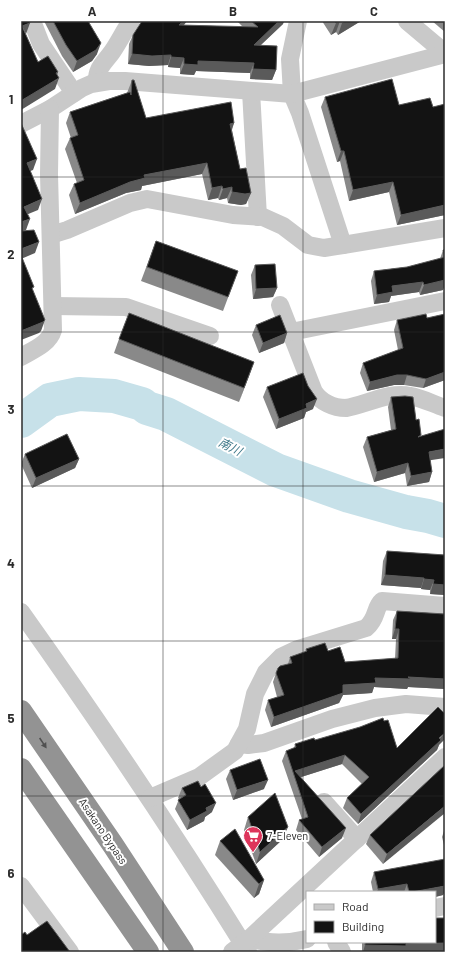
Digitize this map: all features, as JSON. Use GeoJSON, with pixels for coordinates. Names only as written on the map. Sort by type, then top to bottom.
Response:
{"type":"FeatureCollection","features":[{"type":"Feature","properties":{"kind":"highway","name":"Asakano Bypass"},"geometry":{"type":"LineString","coordinates":[[21,711],[113,845],[183,952]]}},
{"type":"Feature","properties":{"kind":"highway"},"geometry":{"type":"LineString","coordinates":[[21,769],[148,952]]}},
{"type":"Feature","properties":{"kind":"highway"},"geometry":{"type":"LineString","coordinates":[[38,793],[133,952]]}},
{"type":"Feature","properties":{"kind":"highway"},"geometry":{"type":"LineString","coordinates":[[113,845],[200,952]]}},
{"type":"Feature","properties":{"kind":"street"},"geometry":{"type":"LineString","coordinates":[[32,21],[41,44],[74,93]]}},
{"type":"Feature","properties":{"kind":"street"},"geometry":{"type":"LineString","coordinates":[[97,82],[99,69],[112,52],[131,21]]}},
{"type":"Feature","properties":{"kind":"street"},"geometry":{"type":"LineString","coordinates":[[298,21],[290,59],[292,94],[343,245]]}},
{"type":"Feature","properties":{"kind":"street"},"geometry":{"type":"LineString","coordinates":[[407,21],[445,53]]}},
{"type":"Feature","properties":{"kind":"street"},"geometry":{"type":"LineString","coordinates":[[21,124],[50,109],[82,88],[97,82],[125,81],[292,94],[445,53]]}},
{"type":"Feature","properties":{"kind":"street"},"geometry":{"type":"LineString","coordinates":[[251,91],[258,217]]}},
{"type":"Feature","properties":{"kind":"street"},"geometry":{"type":"LineString","coordinates":[[21,357],[42,345],[50,337],[53,330],[49,174],[50,109]]}},
{"type":"Feature","properties":{"kind":"street"},"geometry":{"type":"LineString","coordinates":[[51,235],[67,230],[130,203],[147,200],[270,220],[283,226],[308,245],[324,248],[445,228]]}},
{"type":"Feature","properties":{"kind":"street"},"geometry":{"type":"LineString","coordinates":[[291,332],[445,301]]}},
{"type":"Feature","properties":{"kind":"street"},"geometry":{"type":"LineString","coordinates":[[280,305],[314,392],[323,402],[340,408],[346,408],[384,397],[409,395],[445,408]]}},
{"type":"Feature","properties":{"kind":"street"},"geometry":{"type":"LineString","coordinates":[[53,306],[126,307],[210,336]]}},
{"type":"Feature","properties":{"kind":"street"},"geometry":{"type":"LineString","coordinates":[[150,798],[199,776],[235,751],[247,728],[255,694],[266,672],[281,657],[298,649],[366,628],[375,619],[378,606],[382,601],[445,606]]}},
{"type":"Feature","properties":{"kind":"street"},"geometry":{"type":"LineString","coordinates":[[21,612],[150,798],[243,947]]}},
{"type":"Feature","properties":{"kind":"street"},"geometry":{"type":"LineString","coordinates":[[239,744],[248,745],[264,743],[332,719],[375,708],[406,704],[445,707]]}},
{"type":"Feature","properties":{"kind":"street"},"geometry":{"type":"LineString","coordinates":[[243,947],[445,757]]}},
{"type":"Feature","properties":{"kind":"street"},"geometry":{"type":"LineString","coordinates":[[324,802],[357,839]]}},
{"type":"Feature","properties":{"kind":"street"},"geometry":{"type":"LineString","coordinates":[[21,886],[70,952]]}},
{"type":"Feature","properties":{"kind":"street"},"geometry":{"type":"LineString","coordinates":[[243,947],[306,939]]}},
{"type":"Feature","properties":{"kind":"street"},"geometry":{"type":"LineString","coordinates":[[337,943],[342,952]]}},
{"type":"Feature","properties":{"kind":"building"},"geometry":{"type":"Polygon","coordinates":[[[21,21],[29,21],[30,23],[22,26],[38,62],[48,56],[58,72],[56,73],[59,78],[21,101],[21,21]]]}},
{"type":"Feature","properties":{"kind":"building"},"geometry":{"type":"Polygon","coordinates":[[[53,21],[88,21],[101,43],[96,50],[77,61],[66,45],[53,21]]]}},
{"type":"Feature","properties":{"kind":"building"},"geometry":{"type":"Polygon","coordinates":[[[142,21],[183,21],[179,25],[258,27],[251,21],[279,21],[254,45],[277,46],[276,70],[253,69],[254,63],[198,61],[198,65],[184,64],[184,58],[171,57],[171,55],[152,56],[132,54],[133,35],[142,21]]]}},
{"type":"Feature","properties":{"kind":"building"},"geometry":{"type":"Polygon","coordinates":[[[392,79],[399,105],[430,98],[433,107],[445,104],[445,205],[401,215],[393,182],[353,190],[344,151],[341,151],[325,97],[392,79]]]}},
{"type":"Feature","properties":{"kind":"building"},"geometry":{"type":"Polygon","coordinates":[[[132,80],[134,80],[146,118],[231,102],[234,123],[230,124],[240,169],[246,168],[251,193],[245,194],[232,192],[232,187],[223,189],[222,186],[212,188],[207,163],[144,175],[145,178],[130,182],[80,203],[74,184],[84,180],[70,138],[78,135],[70,112],[130,92],[131,95],[132,80]]]}},
{"type":"Feature","properties":{"kind":"building"},"geometry":{"type":"Polygon","coordinates":[[[21,123],[37,159],[27,163],[42,199],[24,207],[30,219],[21,222],[21,123]]]}},
{"type":"Feature","properties":{"kind":"building"},"geometry":{"type":"Polygon","coordinates":[[[34,230],[39,242],[21,249],[21,231],[34,230]]]}},
{"type":"Feature","properties":{"kind":"building"},"geometry":{"type":"Polygon","coordinates":[[[156,241],[238,271],[228,297],[147,267],[156,241]]]}},
{"type":"Feature","properties":{"kind":"building"},"geometry":{"type":"Polygon","coordinates":[[[21,255],[45,320],[21,331],[21,255]]]}},
{"type":"Feature","properties":{"kind":"building"},"geometry":{"type":"Polygon","coordinates":[[[445,257],[445,280],[424,285],[423,282],[392,286],[393,292],[377,295],[374,271],[407,267],[445,257]]]}},
{"type":"Feature","properties":{"kind":"building"},"geometry":{"type":"Polygon","coordinates":[[[275,264],[277,288],[256,289],[255,265],[275,264]]]}},
{"type":"Feature","properties":{"kind":"building"},"geometry":{"type":"Polygon","coordinates":[[[129,313],[254,362],[244,388],[119,339],[129,313]]]}},
{"type":"Feature","properties":{"kind":"building"},"geometry":{"type":"Polygon","coordinates":[[[426,314],[427,318],[445,314],[445,372],[426,379],[407,375],[397,375],[370,382],[363,363],[403,348],[397,320],[426,314]]]}},
{"type":"Feature","properties":{"kind":"building"},"geometry":{"type":"Polygon","coordinates":[[[280,315],[287,333],[263,343],[256,325],[280,315]]]}},
{"type":"Feature","properties":{"kind":"building"},"geometry":{"type":"Polygon","coordinates":[[[303,373],[308,386],[317,399],[306,404],[307,408],[279,419],[267,387],[303,373]]]}},
{"type":"Feature","properties":{"kind":"building"},"geometry":{"type":"Polygon","coordinates":[[[391,397],[413,397],[416,420],[419,419],[421,435],[418,437],[445,429],[445,449],[429,452],[432,472],[411,476],[408,463],[377,472],[367,437],[396,429],[391,397]]]}},
{"type":"Feature","properties":{"kind":"building"},"geometry":{"type":"Polygon","coordinates":[[[67,434],[79,459],[36,478],[25,454],[67,434]]]}},
{"type":"Feature","properties":{"kind":"building"},"geometry":{"type":"Polygon","coordinates":[[[387,551],[445,555],[445,585],[433,584],[434,580],[424,578],[385,575],[387,551]]]}},
{"type":"Feature","properties":{"kind":"building"},"geometry":{"type":"Polygon","coordinates":[[[397,611],[445,614],[445,679],[408,677],[411,679],[375,678],[376,683],[343,685],[343,693],[274,717],[268,700],[284,695],[276,673],[278,668],[280,666],[292,663],[290,657],[307,651],[306,649],[325,643],[328,651],[340,647],[345,662],[398,658],[399,629],[395,629],[397,611]]]}},
{"type":"Feature","properties":{"kind":"building"},"geometry":{"type":"Polygon","coordinates":[[[438,707],[445,714],[445,733],[439,738],[441,740],[361,814],[347,798],[369,777],[345,755],[295,771],[346,828],[322,847],[299,820],[308,817],[286,751],[296,747],[295,744],[360,727],[383,718],[384,721],[388,720],[397,748],[438,707]]]}},
{"type":"Feature","properties":{"kind":"building"},"geometry":{"type":"Polygon","coordinates":[[[260,759],[268,780],[237,790],[230,770],[260,759]]]}},
{"type":"Feature","properties":{"kind":"building"},"geometry":{"type":"Polygon","coordinates":[[[445,765],[445,806],[387,854],[370,835],[445,765]]]}},
{"type":"Feature","properties":{"kind":"building"},"geometry":{"type":"Polygon","coordinates":[[[198,781],[201,787],[205,784],[216,803],[206,808],[207,811],[190,820],[178,800],[186,795],[182,788],[198,781]]]}},
{"type":"Feature","properties":{"kind":"building"},"geometry":{"type":"Polygon","coordinates":[[[275,793],[288,827],[260,852],[248,817],[275,793]]]}},
{"type":"Feature","properties":{"kind":"building"},"geometry":{"type":"Polygon","coordinates":[[[235,829],[264,880],[259,884],[220,841],[235,829]]]}},
{"type":"Feature","properties":{"kind":"building"},"geometry":{"type":"Polygon","coordinates":[[[445,859],[445,886],[418,891],[409,891],[407,884],[378,889],[374,872],[445,859]]]}},
{"type":"Feature","properties":{"kind":"building"},"geometry":{"type":"Polygon","coordinates":[[[436,918],[445,918],[445,943],[406,944],[406,946],[365,945],[365,943],[436,943],[436,918]]]}},
{"type":"Feature","properties":{"kind":"building"},"geometry":{"type":"Polygon","coordinates":[[[47,921],[70,952],[21,952],[21,935],[25,932],[27,935],[47,921]]]}},
{"type":"Feature","properties":{"kind":"waterway","name":"南川"},"geometry":{"type":"LineString","coordinates":[[21,421],[50,400],[79,394],[114,396],[142,404],[147,408],[166,414],[276,470],[349,496],[445,521]]}},
{"type":"Feature","properties":{"kind":"place","name":"7-Eleven"},"geometry":{"type":"Point","coordinates":[253,853]}}]}
